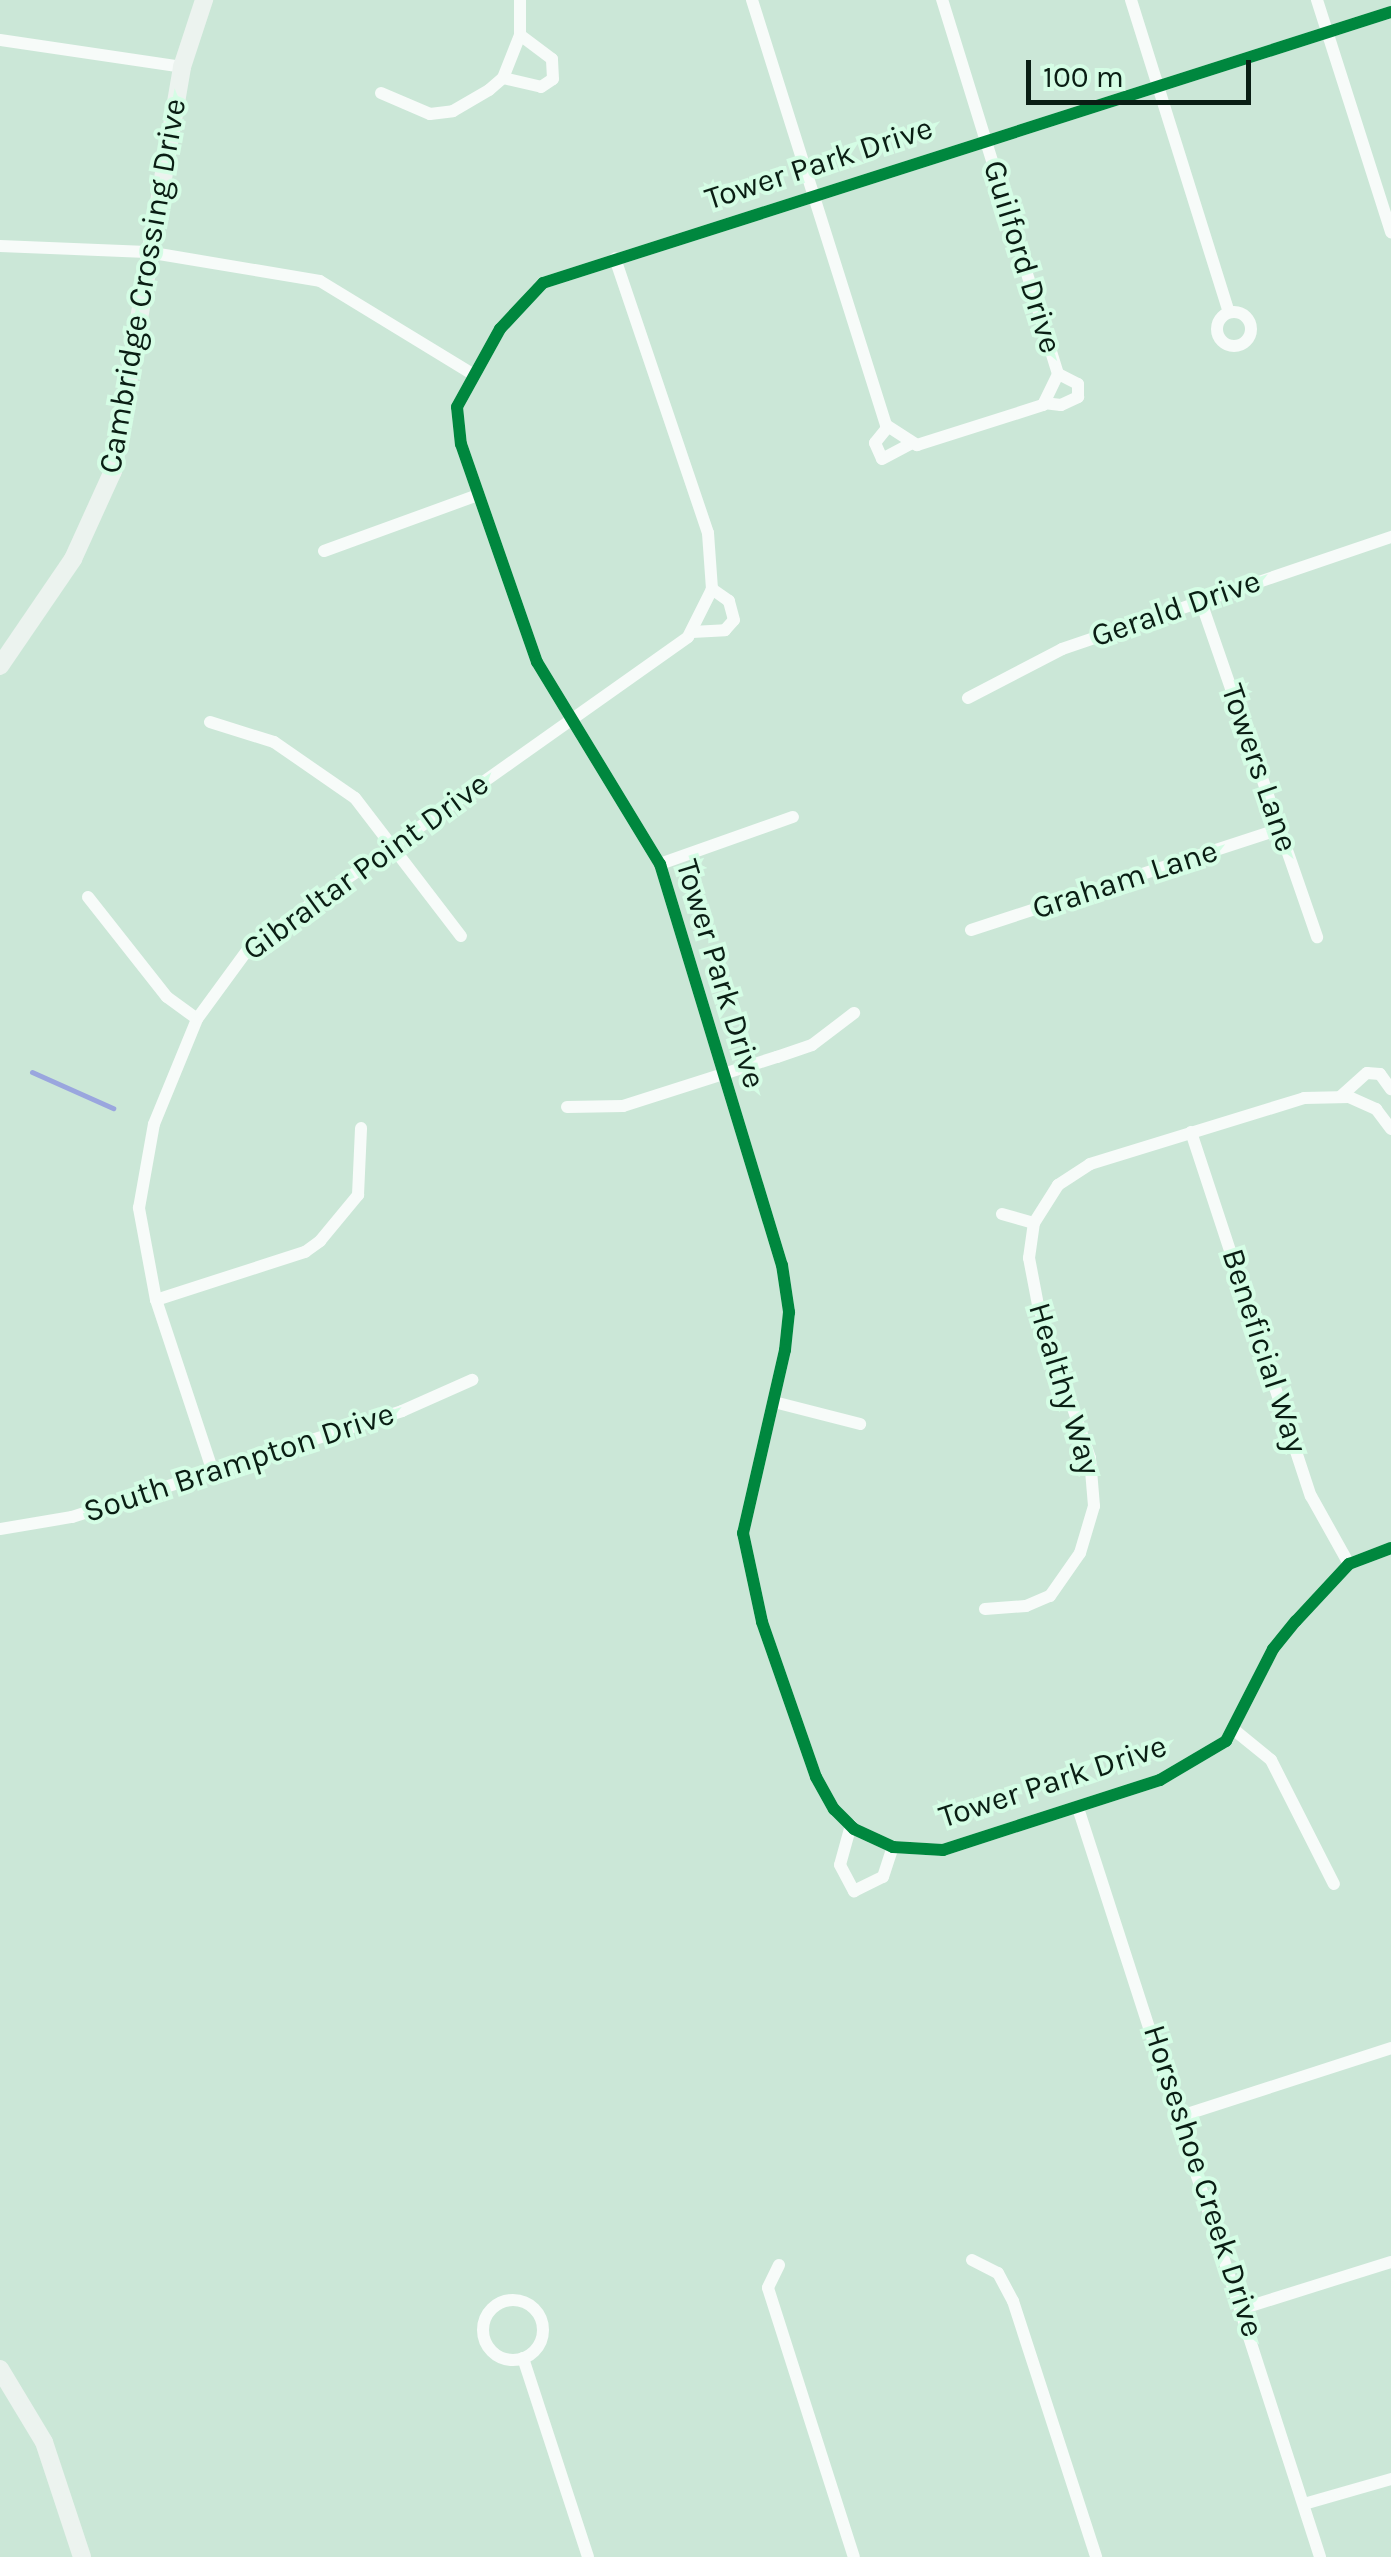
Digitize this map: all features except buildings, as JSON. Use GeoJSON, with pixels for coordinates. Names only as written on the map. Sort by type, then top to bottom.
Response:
{"type":"FeatureCollection","features":[{"type":"Feature","properties":{"kind":"street","name":"Cambridge Crossing Drive"},"geometry":{"type":"LineString","coordinates":[[0,666],[73,559],[104,498],[125,416],[147,252],[182,67],[204,0]]}},
{"type":"Feature","properties":{"kind":"street"},"geometry":{"type":"LineString","coordinates":[[382,92],[422,113],[440,114],[468,104],[502,78],[520,35],[520,0]]}},
{"type":"Feature","properties":{"kind":"street","name":"Guilford Drive"},"geometry":{"type":"LineString","coordinates":[[752,0],[887,428],[876,443],[882,459],[910,444],[1044,403],[1078,397],[1078,384],[1058,374]]}},
{"type":"Feature","properties":{"kind":"street","name":"Guilford Drive"},"geometry":{"type":"LineString","coordinates":[[942,0],[1058,374],[1044,403]]}},
{"type":"Feature","properties":{"kind":"street"},"geometry":{"type":"LineString","coordinates":[[1131,0],[1228,312]]}},
{"type":"Feature","properties":{"kind":"street"},"geometry":{"type":"LineString","coordinates":[[1318,0],[1391,232]]}},
{"type":"Feature","properties":{"kind":"street","name":"Tower Park Drive"},"geometry":{"type":"LineString","coordinates":[[1391,12],[543,282],[522,300],[471,373],[458,426],[478,496],[537,662],[660,864],[782,1265],[789,1312],[774,1402],[746,1515],[746,1561],[816,1777],[850,1826],[893,1847],[943,1850],[1174,1773],[1203,1758],[1233,1729],[1273,1649],[1349,1564],[1391,1548]]}},
{"type":"Feature","properties":{"kind":"street"},"geometry":{"type":"LineString","coordinates":[[502,78],[542,87],[553,79],[552,59],[520,35]]}},
{"type":"Feature","properties":{"kind":"street"},"geometry":{"type":"LineString","coordinates":[[0,40],[182,67]]}},
{"type":"Feature","properties":{"kind":"street"},"geometry":{"type":"LineString","coordinates":[[0,246],[147,252],[320,281],[471,373]]}},
{"type":"Feature","properties":{"kind":"street","name":"Gibraltar Point Drive"},"geometry":{"type":"LineString","coordinates":[[212,1472],[156,1300],[139,1208],[143,1166],[198,1019],[249,948],[692,632],[712,590],[708,533],[615,258]]}},
{"type":"Feature","properties":{"kind":"street"},"geometry":{"type":"LineString","coordinates":[[887,428],[910,444]]}},
{"type":"Feature","properties":{"kind":"street"},"geometry":{"type":"LineString","coordinates":[[324,551],[478,496]]}},
{"type":"Feature","properties":{"kind":"street","name":"Gerald Drive"},"geometry":{"type":"LineString","coordinates":[[968,698],[1062,649],[1391,537]]}},
{"type":"Feature","properties":{"kind":"street","name":"Gibraltar Point Drive"},"geometry":{"type":"LineString","coordinates":[[692,632],[725,630],[734,620],[729,601],[712,590]]}},
{"type":"Feature","properties":{"kind":"street","name":"Towers Lane"},"geometry":{"type":"LineString","coordinates":[[1200,599],[1317,937]]}},
{"type":"Feature","properties":{"kind":"street"},"geometry":{"type":"LineString","coordinates":[[210,722],[312,762],[394,842],[461,936]]}},
{"type":"Feature","properties":{"kind":"street"},"geometry":{"type":"LineString","coordinates":[[660,864],[793,816]]}},
{"type":"Feature","properties":{"kind":"street","name":"Graham Lane"},"geometry":{"type":"LineString","coordinates":[[971,930],[1280,830]]}},
{"type":"Feature","properties":{"kind":"street"},"geometry":{"type":"LineString","coordinates":[[88,897],[167,997],[198,1019]]}},
{"type":"Feature","properties":{"kind":"street"},"geometry":{"type":"LineString","coordinates":[[567,1107],[612,1108],[722,1075],[812,1045],[854,1013]]}},
{"type":"Feature","properties":{"kind":"street"},"geometry":{"type":"LineString","coordinates":[[1340,1097],[1368,1074],[1380,1074],[1391,1093],[1388,1125]]}},
{"type":"Feature","properties":{"kind":"street"},"geometry":{"type":"LineString","coordinates":[[1002,1214],[1034,1223],[1074,1172],[1276,1103],[1340,1097],[1376,1109],[1388,1125]]}},
{"type":"Feature","properties":{"kind":"street"},"geometry":{"type":"LineString","coordinates":[[156,1300],[305,1252],[320,1241],[358,1195],[361,1128]]}},
{"type":"Feature","properties":{"kind":"street","name":"Beneficial Way"},"geometry":{"type":"LineString","coordinates":[[1192,1132],[1311,1496],[1349,1564]]}},
{"type":"Feature","properties":{"kind":"street","name":"Healthy Way"},"geometry":{"type":"LineString","coordinates":[[985,1609],[1026,1606],[1050,1596],[1080,1553],[1094,1506],[1090,1458],[1032,1278],[1034,1223]]}},
{"type":"Feature","properties":{"kind":"street","name":"South Brampton Drive"},"geometry":{"type":"LineString","coordinates":[[0,1529],[72,1518],[402,1411],[472,1380]]}},
{"type":"Feature","properties":{"kind":"street"},"geometry":{"type":"LineString","coordinates":[[774,1402],[860,1424]]}},
{"type":"Feature","properties":{"kind":"street"},"geometry":{"type":"LineString","coordinates":[[1233,1729],[1271,1760],[1334,1884]]}},
{"type":"Feature","properties":{"kind":"street","name":"Horseshoe Creek Drive"},"geometry":{"type":"LineString","coordinates":[[1078,1808],[1244,2308],[1320,2557]]}},
{"type":"Feature","properties":{"kind":"street"},"geometry":{"type":"LineString","coordinates":[[850,1826],[840,1865],[854,1891],[883,1877],[893,1847]]}},
{"type":"Feature","properties":{"kind":"street"},"geometry":{"type":"LineString","coordinates":[[1181,2116],[1391,2048]]}},
{"type":"Feature","properties":{"kind":"street"},"geometry":{"type":"LineString","coordinates":[[972,2260],[998,2274],[1014,2301],[1096,2557]]}},
{"type":"Feature","properties":{"kind":"street"},"geometry":{"type":"LineString","coordinates":[[1244,2308],[1391,2262]]}},
{"type":"Feature","properties":{"kind":"street"},"geometry":{"type":"LineString","coordinates":[[778,2265],[768,2288],[854,2557]]}},
{"type":"Feature","properties":{"kind":"street"},"geometry":{"type":"LineString","coordinates":[[517,2300],[540,2316],[539,2345],[523,2358],[495,2355],[484,2338],[485,2318],[498,2303],[517,2300]]}},
{"type":"Feature","properties":{"kind":"street"},"geometry":{"type":"LineString","coordinates":[[523,2358],[588,2557]]}},
{"type":"Feature","properties":{"kind":"street"},"geometry":{"type":"LineString","coordinates":[[0,2369],[44,2442],[82,2557]]}},
{"type":"Feature","properties":{"kind":"street"},"geometry":{"type":"LineString","coordinates":[[1304,2504],[1391,2478]]}},
{"type":"Feature","properties":{"kind":"waterway"},"geometry":{"type":"LineString","coordinates":[[32,1072],[113,1108]]}},
{"type":"Feature","properties":{"kind":"cycle path"},"geometry":{"type":"LineString","coordinates":[[1391,12],[543,283],[500,329],[457,407],[461,444],[537,662],[660,864],[782,1265],[789,1312],[785,1350],[743,1533],[762,1622],[816,1777],[834,1809],[854,1829],[893,1847],[943,1850],[1160,1780],[1226,1741],[1273,1649],[1296,1621],[1349,1564],[1391,1548]]}}]}
